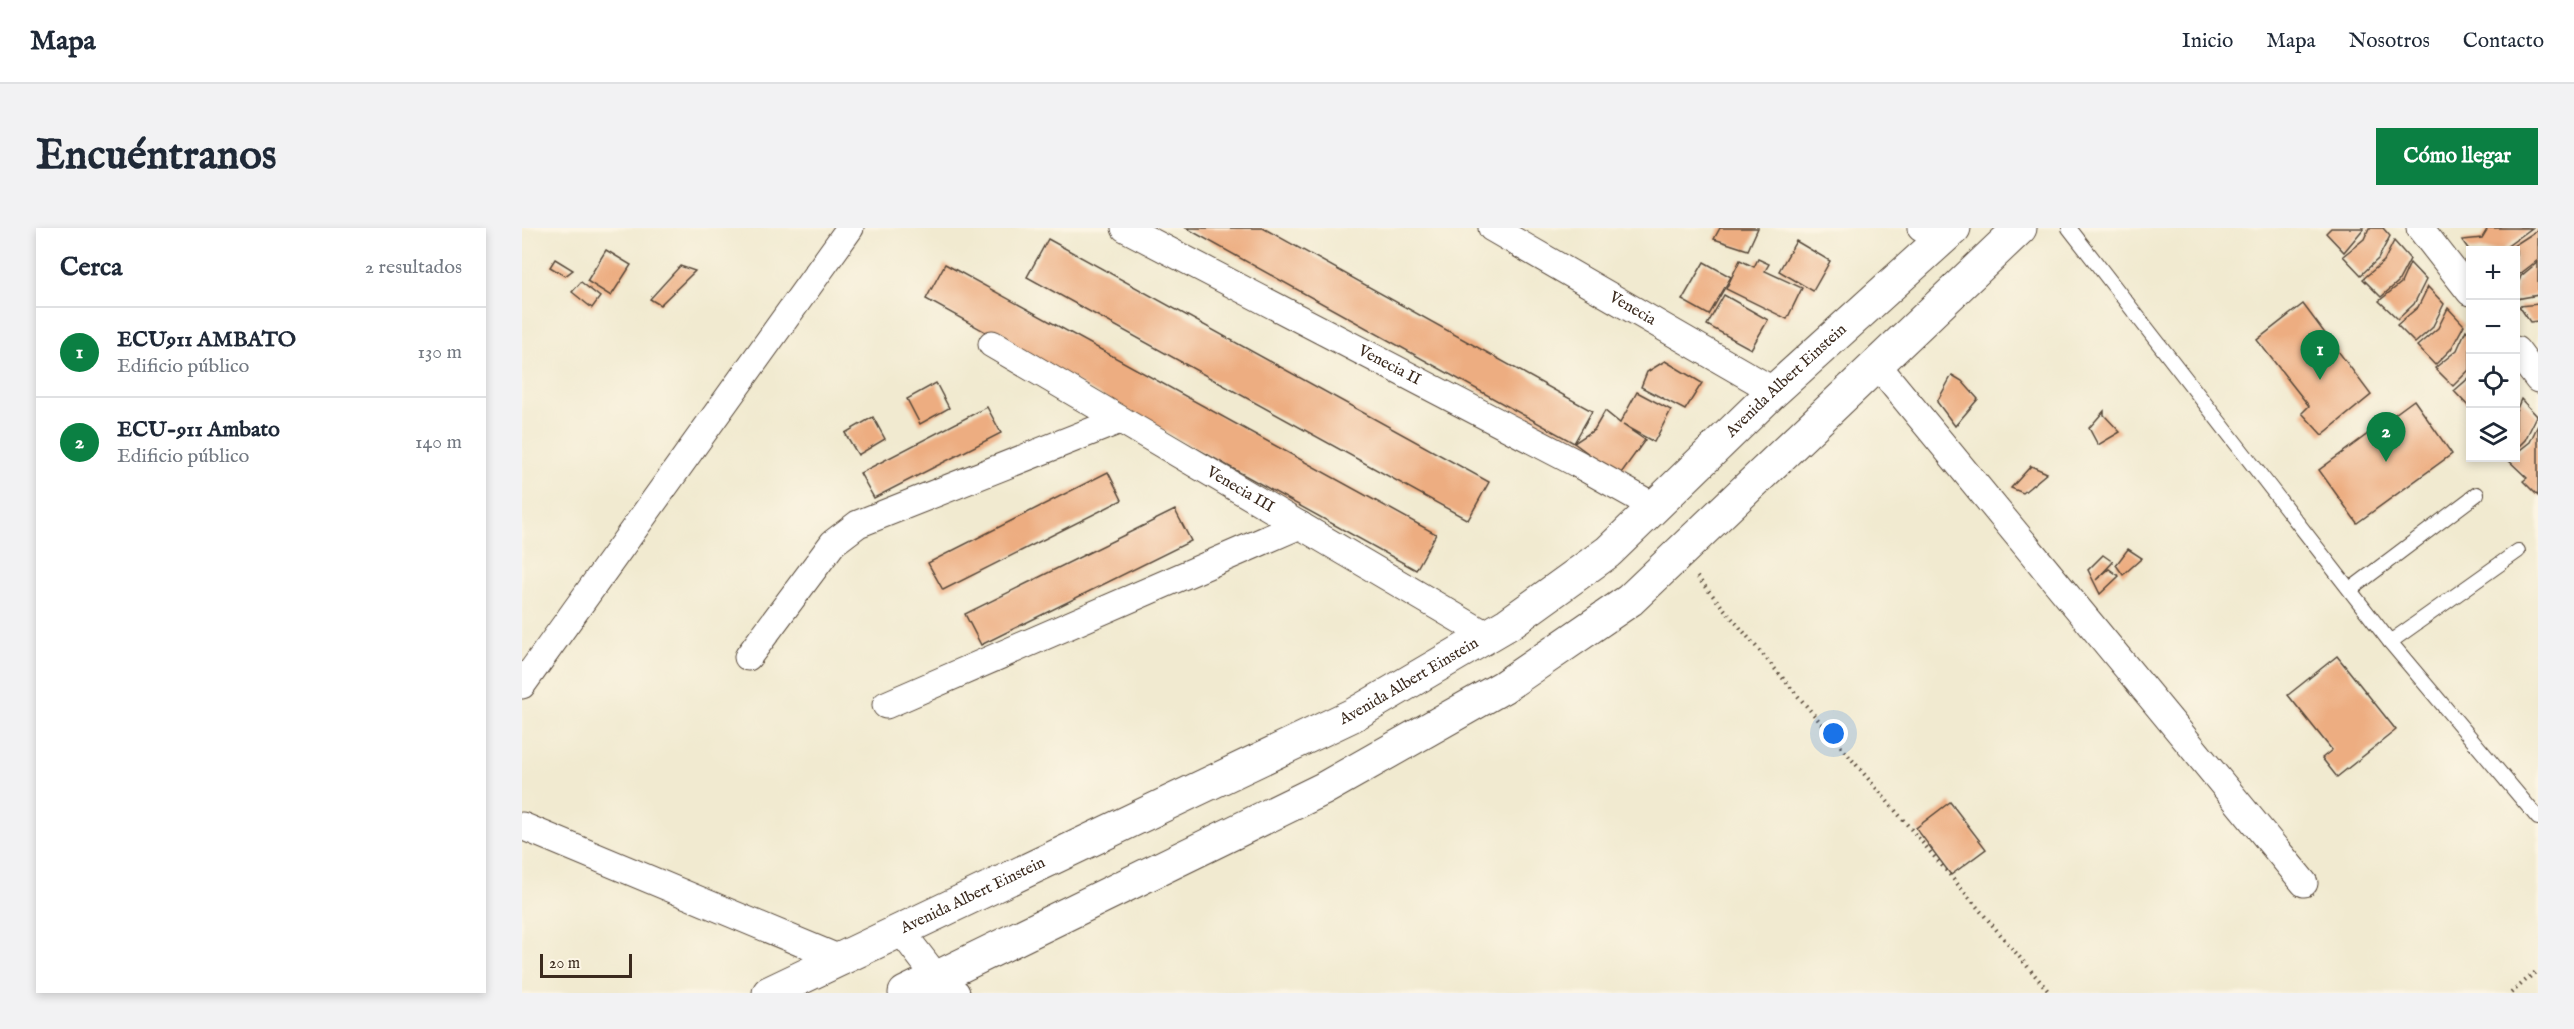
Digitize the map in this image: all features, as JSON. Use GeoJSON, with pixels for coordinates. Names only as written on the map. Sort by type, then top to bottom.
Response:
{"type":"FeatureCollection","features":[{"type":"Feature","properties":{"kind":"street"},"geometry":{"type":"LineString","coordinates":[[522,685],[850,228]]}},
{"type":"Feature","properties":{"kind":"street","name":"Venecia II"},"geometry":{"type":"LineString","coordinates":[[1125,228],[1578,464],[1655,507]]}},
{"type":"Feature","properties":{"kind":"street","name":"Venecia"},"geometry":{"type":"LineString","coordinates":[[1492,228],[1774,391]]}},
{"type":"Feature","properties":{"kind":"street"},"geometry":{"type":"LineString","coordinates":[[905,993],[946,986],[1323,789],[1503,687],[1561,648],[1630,600],[1878,366],[2020,228]]}},
{"type":"Feature","properties":{"kind":"street"},"geometry":{"type":"LineString","coordinates":[[2421,228],[2466,287]]}},
{"type":"Feature","properties":{"kind":"street","name":"Avenida Albert Einstein"},"geometry":{"type":"LineString","coordinates":[[769,993],[1353,715],[1508,624],[1608,552],[1939,232]]}},
{"type":"Feature","properties":{"kind":"street","name":"Venecia III"},"geometry":{"type":"LineString","coordinates":[[992,344],[1488,636]]}},
{"type":"Feature","properties":{"kind":"street"},"geometry":{"type":"LineString","coordinates":[[2519,354],[2538,379]]}},
{"type":"Feature","properties":{"kind":"street"},"geometry":{"type":"LineString","coordinates":[[1878,366],[2304,883]]}},
{"type":"Feature","properties":{"kind":"street"},"geometry":{"type":"LineString","coordinates":[[748,657],[833,543],[858,524],[1120,420]]}},
{"type":"Feature","properties":{"kind":"street"},"geometry":{"type":"LineString","coordinates":[[886,705],[1300,525]]}},
{"type":"Feature","properties":{"kind":"street"},"geometry":{"type":"LineString","coordinates":[[522,826],[840,959]]}},
{"type":"Feature","properties":{"kind":"street"},"geometry":{"type":"LineString","coordinates":[[900,930],[946,986]]}},
{"type":"Feature","properties":{"kind":"lane"},"geometry":{"type":"LineString","coordinates":[[2069,228],[2390,642],[2538,818]]}},
{"type":"Feature","properties":{"kind":"lane"},"geometry":{"type":"LineString","coordinates":[[2351,589],[2477,494]]}},
{"type":"Feature","properties":{"kind":"lane"},"geometry":{"type":"LineString","coordinates":[[2390,642],[2518,551]]}},
{"type":"Feature","properties":{"kind":"path"},"geometry":{"type":"LineString","coordinates":[[1678,554],[2050,993]]}},
{"type":"Feature","properties":{"kind":"path"},"geometry":{"type":"LineString","coordinates":[[2511,993],[2538,970]]}},
{"type":"Feature","properties":{"kind":"building"},"geometry":{"type":"Polygon","coordinates":[[[1186,228],[1263,228],[1592,411],[1574,443],[1186,228]]]}},
{"type":"Feature","properties":{"kind":"building"},"geometry":{"type":"Polygon","coordinates":[[[1720,228],[1758,228],[1748,250],[1714,239],[1720,228]]]}},
{"type":"Feature","properties":{"kind":"building"},"geometry":{"type":"Polygon","coordinates":[[[2331,228],[2364,228],[2344,252],[2326,233],[2331,228]]]}},
{"type":"Feature","properties":{"kind":"building"},"geometry":{"type":"Polygon","coordinates":[[[2369,228],[2383,228],[2390,236],[2378,259],[2361,275],[2343,256],[2364,239],[2369,228]]]}},
{"type":"Feature","properties":{"kind":"building"},"geometry":{"type":"Polygon","coordinates":[[[2488,228],[2532,228],[2507,246],[2466,246],[2462,240],[2482,238],[2488,228]]]}},
{"type":"Feature","properties":{"kind":"building"},"geometry":{"type":"Polygon","coordinates":[[[2538,230],[2538,260],[2520,274],[2520,246],[2513,246],[2538,230]]]}},
{"type":"Feature","properties":{"kind":"building"},"geometry":{"type":"Polygon","coordinates":[[[1048,239],[1489,482],[1468,520],[1027,277],[1048,239]]]}},
{"type":"Feature","properties":{"kind":"building"},"geometry":{"type":"Polygon","coordinates":[[[1796,241],[1830,261],[1813,291],[1779,271],[1796,241]]]}},
{"type":"Feature","properties":{"kind":"building"},"geometry":{"type":"Polygon","coordinates":[[[2394,241],[2410,259],[2398,282],[2381,297],[2363,279],[2384,261],[2394,241]]]}},
{"type":"Feature","properties":{"kind":"building"},"geometry":{"type":"Polygon","coordinates":[[[606,250],[631,265],[611,296],[587,281],[606,250]]]}},
{"type":"Feature","properties":{"kind":"building"},"geometry":{"type":"Polygon","coordinates":[[[555,259],[573,270],[565,276],[550,267],[555,259]]]}},
{"type":"Feature","properties":{"kind":"building"},"geometry":{"type":"Polygon","coordinates":[[[1758,259],[1769,264],[1765,271],[1802,288],[1787,319],[1726,289],[1740,260],[1754,267],[1758,259]]]}},
{"type":"Feature","properties":{"kind":"building"},"geometry":{"type":"Polygon","coordinates":[[[1704,262],[1731,277],[1709,315],[1682,300],[1704,262]]]}},
{"type":"Feature","properties":{"kind":"building"},"geometry":{"type":"Polygon","coordinates":[[[2538,262],[2538,295],[2520,298],[2521,276],[2538,262]]]}},
{"type":"Feature","properties":{"kind":"building"},"geometry":{"type":"Polygon","coordinates":[[[2410,263],[2426,280],[2414,304],[2398,319],[2379,301],[2401,283],[2410,263]]]}},
{"type":"Feature","properties":{"kind":"building"},"geometry":{"type":"Polygon","coordinates":[[[945,264],[1436,534],[1416,570],[926,299],[945,264]]]}},
{"type":"Feature","properties":{"kind":"building"},"geometry":{"type":"Polygon","coordinates":[[[680,266],[695,271],[660,305],[650,299],[680,266]]]}},
{"type":"Feature","properties":{"kind":"building"},"geometry":{"type":"Polygon","coordinates":[[[581,282],[600,297],[592,308],[572,292],[581,282]]]}},
{"type":"Feature","properties":{"kind":"building"},"geometry":{"type":"Polygon","coordinates":[[[2428,287],[2444,304],[2432,328],[2415,343],[2397,325],[2418,307],[2428,287]]]}},
{"type":"Feature","properties":{"kind":"building"},"geometry":{"type":"Polygon","coordinates":[[[1724,295],[1768,320],[1751,349],[1707,325],[1724,295]]]}},
{"type":"Feature","properties":{"kind":"building"},"geometry":{"type":"Polygon","coordinates":[[[2303,304],[2371,395],[2322,435],[2302,413],[2309,406],[2257,340],[2303,304]]]}},
{"type":"Feature","properties":{"kind":"building"},"geometry":{"type":"Polygon","coordinates":[[[2538,304],[2538,321],[2530,322],[2520,306],[2538,304]]]}},
{"type":"Feature","properties":{"kind":"building"},"geometry":{"type":"Polygon","coordinates":[[[2448,308],[2464,325],[2451,349],[2435,365],[2417,346],[2438,328],[2448,308]]]}},
{"type":"Feature","properties":{"kind":"building"},"geometry":{"type":"Polygon","coordinates":[[[2466,330],[2466,373],[2453,386],[2435,368],[2457,350],[2466,330]]]}},
{"type":"Feature","properties":{"kind":"building"},"geometry":{"type":"Polygon","coordinates":[[[1665,361],[1702,383],[1685,410],[1641,387],[1647,372],[1665,361]]]}},
{"type":"Feature","properties":{"kind":"building"},"geometry":{"type":"Polygon","coordinates":[[[1952,375],[1962,381],[1978,399],[1955,426],[1937,402],[1952,375]]]}},
{"type":"Feature","properties":{"kind":"building"},"geometry":{"type":"Polygon","coordinates":[[[2466,380],[2466,404],[2454,391],[2466,380]]]}},
{"type":"Feature","properties":{"kind":"building"},"geometry":{"type":"Polygon","coordinates":[[[936,383],[949,408],[920,424],[907,399],[936,383]]]}},
{"type":"Feature","properties":{"kind":"building"},"geometry":{"type":"Polygon","coordinates":[[[1637,392],[1671,410],[1654,442],[1623,425],[1645,440],[1619,476],[1574,443],[1594,430],[1605,411],[1620,423],[1637,392]]]}},
{"type":"Feature","properties":{"kind":"building"},"geometry":{"type":"Polygon","coordinates":[[[2521,399],[2537,416],[2520,445],[2520,408],[2521,399]]]}},
{"type":"Feature","properties":{"kind":"building"},"geometry":{"type":"Polygon","coordinates":[[[2414,400],[2452,454],[2357,523],[2319,470],[2414,400]]]}},
{"type":"Feature","properties":{"kind":"building"},"geometry":{"type":"Polygon","coordinates":[[[987,407],[1001,433],[874,498],[860,473],[987,407]]]}},
{"type":"Feature","properties":{"kind":"building"},"geometry":{"type":"Polygon","coordinates":[[[2104,411],[2104,415],[2120,432],[2098,445],[2089,428],[2104,411]]]}},
{"type":"Feature","properties":{"kind":"building"},"geometry":{"type":"Polygon","coordinates":[[[873,417],[885,439],[858,455],[845,433],[873,417]]]}},
{"type":"Feature","properties":{"kind":"building"},"geometry":{"type":"Polygon","coordinates":[[[2538,425],[2538,496],[2523,481],[2527,478],[2510,462],[2520,462],[2520,450],[2530,442],[2538,425]]]}},
{"type":"Feature","properties":{"kind":"building"},"geometry":{"type":"Polygon","coordinates":[[[2031,466],[2047,473],[2023,493],[2011,488],[2031,466]]]}},
{"type":"Feature","properties":{"kind":"building"},"geometry":{"type":"Polygon","coordinates":[[[1108,472],[1122,500],[943,590],[928,563],[1108,472]]]}},
{"type":"Feature","properties":{"kind":"building"},"geometry":{"type":"Polygon","coordinates":[[[1175,510],[1191,541],[981,645],[965,614],[1175,510]]]}},
{"type":"Feature","properties":{"kind":"building"},"geometry":{"type":"Polygon","coordinates":[[[2128,549],[2142,558],[2123,575],[2116,565],[2128,549]]]}},
{"type":"Feature","properties":{"kind":"building"},"geometry":{"type":"Polygon","coordinates":[[[2103,555],[2113,562],[2096,580],[2109,569],[2119,576],[2100,594],[2088,570],[2103,555]]]}},
{"type":"Feature","properties":{"kind":"building"},"geometry":{"type":"Polygon","coordinates":[[[2337,656],[2396,730],[2337,777],[2322,758],[2332,750],[2288,695],[2337,656]]]}},
{"type":"Feature","properties":{"kind":"building"},"geometry":{"type":"Polygon","coordinates":[[[1950,802],[1986,849],[1951,875],[1916,828],[1950,802]]]}},
{"type":"Feature","properties":{"kind":"place","name":"ECU911 AMBATO"},"geometry":{"type":"Point","coordinates":[2320,380]}},
{"type":"Feature","properties":{"kind":"place","name":"ECU-911 Ambato"},"geometry":{"type":"Point","coordinates":[2386,462]}}]}
